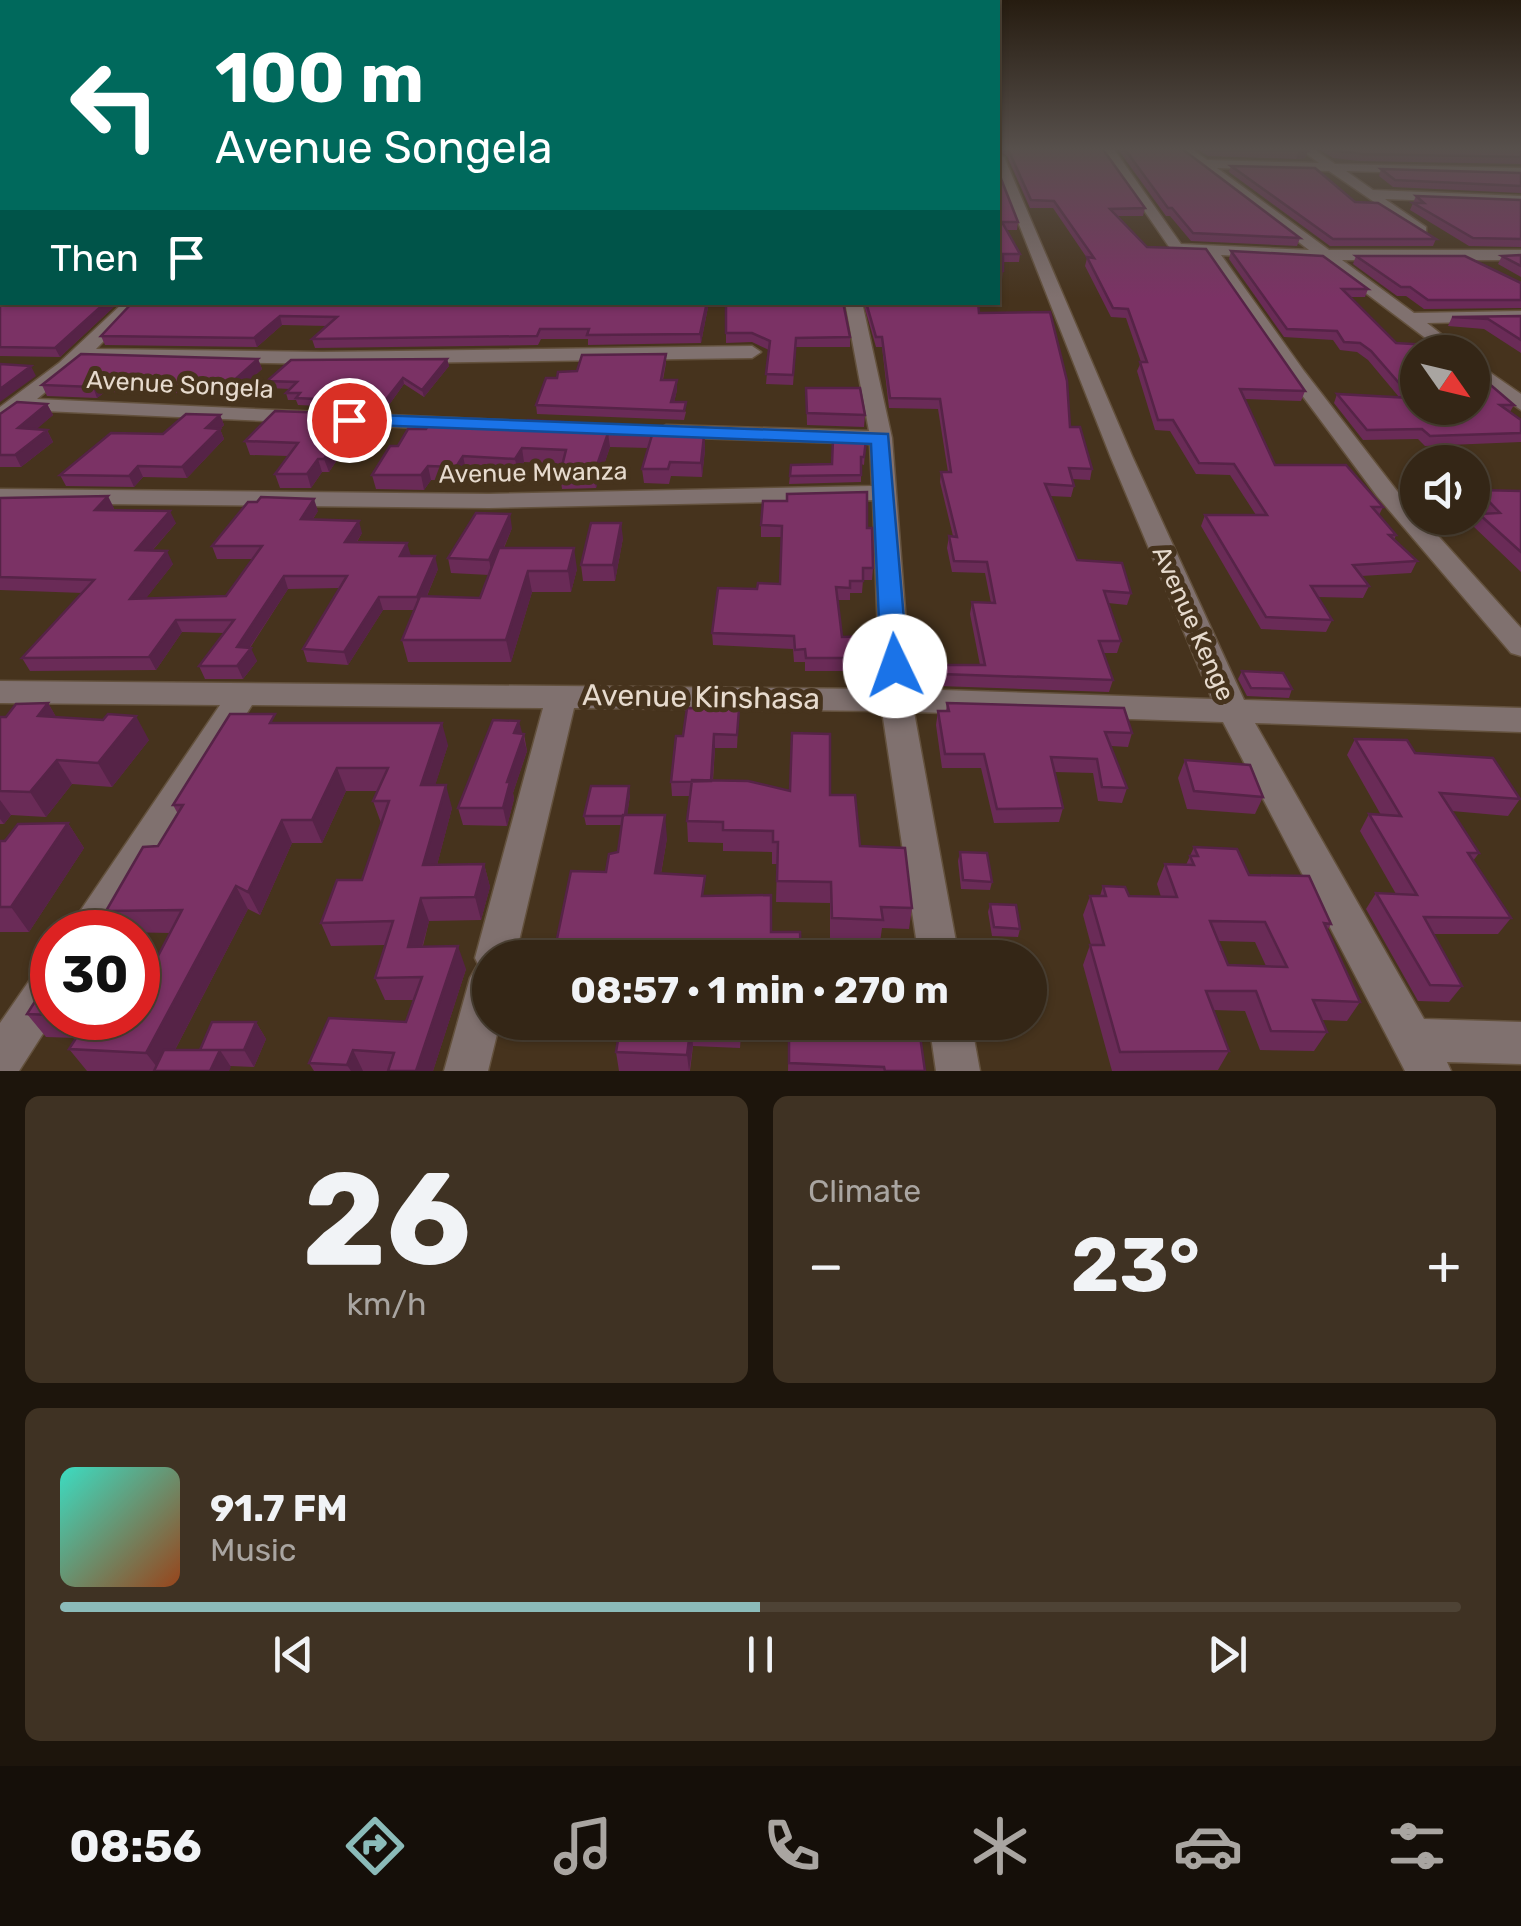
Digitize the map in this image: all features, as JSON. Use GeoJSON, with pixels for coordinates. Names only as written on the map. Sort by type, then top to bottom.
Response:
{"type":"FeatureCollection","features":[{"type":"Feature","properties":{"kind":"street","name":"Avenue Kenge"},"geometry":{"type":"LineString","coordinates":[[1013,198],[1234,713],[1420,1056]]}},
{"type":"Feature","properties":{"kind":"street"},"geometry":{"type":"LineString","coordinates":[[1141,198],[1172,244],[1212,252],[1521,255]]}},
{"type":"Feature","properties":{"kind":"street"},"geometry":{"type":"LineString","coordinates":[[1249,198],[1432,335]]}},
{"type":"Feature","properties":{"kind":"street"},"geometry":{"type":"LineString","coordinates":[[1372,198],[1487,269]]}},
{"type":"Feature","properties":{"kind":"street"},"geometry":{"type":"LineString","coordinates":[[1469,198],[1521,200]]}},
{"type":"Feature","properties":{"kind":"street"},"geometry":{"type":"LineString","coordinates":[[1212,252],[1385,491],[1521,646]]}},
{"type":"Feature","properties":{"kind":"street"},"geometry":{"type":"LineString","coordinates":[[8,411],[73,360],[131,305]]}},
{"type":"Feature","properties":{"kind":"street"},"geometry":{"type":"LineString","coordinates":[[854,305],[881,438],[896,700],[936,940]]}},
{"type":"Feature","properties":{"kind":"street"},"geometry":{"type":"LineString","coordinates":[[1410,318],[1521,316]]}},
{"type":"Feature","properties":{"kind":"street"},"geometry":{"type":"LineString","coordinates":[[33,366],[73,360],[752,352]]}},
{"type":"Feature","properties":{"kind":"street"},"geometry":{"type":"LineString","coordinates":[[1490,380],[1521,404]]}},
{"type":"Feature","properties":{"kind":"street","name":"Avenue Songela"},"geometry":{"type":"LineString","coordinates":[[8,411],[584,429]]}},
{"type":"Feature","properties":{"kind":"street"},"geometry":{"type":"LineString","coordinates":[[643,431],[881,438]]}},
{"type":"Feature","properties":{"kind":"street","name":"Avenue Mwanza"},"geometry":{"type":"LineString","coordinates":[[0,496],[489,501],[886,493]]}},
{"type":"Feature","properties":{"kind":"street","name":"Avenue Kinshasa"},"geometry":{"type":"LineString","coordinates":[[0,692],[896,700],[1521,720]]}},
{"type":"Feature","properties":{"kind":"street"},"geometry":{"type":"LineString","coordinates":[[100,910],[245,692]]}},
{"type":"Feature","properties":{"kind":"street"},"geometry":{"type":"LineString","coordinates":[[500,940],[562,696]]}},
{"type":"Feature","properties":{"kind":"street"},"geometry":{"type":"LineString","coordinates":[[0,1061],[30,1015]]}},
{"type":"Feature","properties":{"kind":"street"},"geometry":{"type":"LineString","coordinates":[[466,1071],[474,1040]]}},
{"type":"Feature","properties":{"kind":"street"},"geometry":{"type":"LineString","coordinates":[[953,1040],[958,1071]]}},
{"type":"Feature","properties":{"kind":"street"},"geometry":{"type":"LineString","coordinates":[[1420,1056],[1521,1043]]}},
{"type":"Feature","properties":{"kind":"building"},"geometry":{"type":"Polygon","coordinates":[[[1000,198],[1009,198],[1018,222],[1002,222],[1020,254],[1003,254],[1003,271],[1000,198]]]}},
{"type":"Feature","properties":{"kind":"building"},"geometry":{"type":"Polygon","coordinates":[[[1138,198],[1145,208],[1110,209],[1147,247],[1206,249],[1305,391],[1240,389],[1275,465],[1346,465],[1383,507],[1372,507],[1396,535],[1389,535],[1417,561],[1353,565],[1369,586],[1311,586],[1332,620],[1266,617],[1205,515],[1267,515],[1234,464],[1199,463],[1173,420],[1158,420],[1140,362],[1147,362],[1128,309],[1113,308],[1087,257],[1094,258],[1054,201],[1031,200],[1138,198]]]}},
{"type":"Feature","properties":{"kind":"building"},"geometry":{"type":"Polygon","coordinates":[[[1161,198],[1247,198],[1300,238],[1193,233],[1161,198]]]}},
{"type":"Feature","properties":{"kind":"building"},"geometry":{"type":"Polygon","coordinates":[[[1276,198],[1350,198],[1355,202],[1378,203],[1436,239],[1333,239],[1276,198]]]}},
{"type":"Feature","properties":{"kind":"building"},"geometry":{"type":"Polygon","coordinates":[[[1418,198],[1521,200],[1521,239],[1473,238],[1413,203],[1424,203],[1418,198]]]}},
{"type":"Feature","properties":{"kind":"building"},"geometry":{"type":"Polygon","coordinates":[[[1231,251],[1323,256],[1368,289],[1342,289],[1400,343],[1400,384],[1371,351],[1360,343],[1344,342],[1337,331],[1287,329],[1231,251]]]}},
{"type":"Feature","properties":{"kind":"building"},"geometry":{"type":"Polygon","coordinates":[[[1521,255],[1521,266],[1502,256],[1521,255]]]}},
{"type":"Feature","properties":{"kind":"building"},"geometry":{"type":"Polygon","coordinates":[[[1356,256],[1465,256],[1521,283],[1521,300],[1428,300],[1356,256]]]}},
{"type":"Feature","properties":{"kind":"building"},"geometry":{"type":"Polygon","coordinates":[[[0,305],[103,305],[55,348],[0,347],[0,305]]]}},
{"type":"Feature","properties":{"kind":"building"},"geometry":{"type":"Polygon","coordinates":[[[130,305],[706,305],[700,334],[587,335],[589,329],[540,329],[537,336],[312,339],[337,317],[280,316],[254,338],[101,336],[130,305]]]}},
{"type":"Feature","properties":{"kind":"building"},"geometry":{"type":"Polygon","coordinates":[[[726,305],[844,305],[850,337],[796,338],[793,375],[766,374],[770,341],[752,333],[726,333],[726,305]]]}},
{"type":"Feature","properties":{"kind":"building"},"geometry":{"type":"Polygon","coordinates":[[[867,305],[978,305],[979,313],[1050,312],[1067,381],[1070,427],[1080,427],[1092,469],[1069,468],[1074,486],[1045,484],[1077,560],[1122,563],[1131,593],[1104,591],[1121,641],[1099,641],[1113,680],[941,674],[939,665],[985,665],[972,602],[995,603],[987,562],[954,561],[949,536],[957,537],[941,472],[951,472],[940,399],[890,398],[882,337],[876,337],[867,305]]]}},
{"type":"Feature","properties":{"kind":"building"},"geometry":{"type":"Polygon","coordinates":[[[1521,316],[1521,340],[1488,319],[1452,317],[1521,316]]]}},
{"type":"Feature","properties":{"kind":"building"},"geometry":{"type":"Polygon","coordinates":[[[81,354],[258,359],[230,384],[100,381],[93,387],[42,385],[81,354]]]}},
{"type":"Feature","properties":{"kind":"building"},"geometry":{"type":"Polygon","coordinates":[[[666,354],[661,380],[677,380],[671,402],[686,402],[684,411],[536,405],[546,378],[557,378],[558,372],[577,371],[582,355],[666,354]]]}},
{"type":"Feature","properties":{"kind":"building"},"geometry":{"type":"Polygon","coordinates":[[[447,359],[422,390],[403,378],[384,402],[296,398],[300,393],[286,393],[297,382],[267,381],[291,360],[447,359]]]}},
{"type":"Feature","properties":{"kind":"building"},"geometry":{"type":"Polygon","coordinates":[[[0,364],[31,366],[0,389],[0,364]]]}},
{"type":"Feature","properties":{"kind":"building"},"geometry":{"type":"Polygon","coordinates":[[[1490,384],[1514,405],[1500,405],[1521,420],[1521,433],[1430,436],[1422,429],[1367,430],[1337,394],[1400,397],[1400,425],[1490,425],[1490,384]]]}},
{"type":"Feature","properties":{"kind":"building"},"geometry":{"type":"Polygon","coordinates":[[[806,388],[860,388],[865,415],[807,413],[806,388]]]}},
{"type":"Feature","properties":{"kind":"building"},"geometry":{"type":"Polygon","coordinates":[[[17,402],[47,404],[18,428],[47,430],[15,455],[0,455],[0,414],[17,402]]]}},
{"type":"Feature","properties":{"kind":"building"},"geometry":{"type":"Polygon","coordinates":[[[275,411],[355,414],[324,459],[318,459],[307,474],[275,474],[298,443],[245,441],[275,411]]]}},
{"type":"Feature","properties":{"kind":"building"},"geometry":{"type":"Polygon","coordinates":[[[186,414],[220,415],[206,428],[220,429],[182,467],[138,466],[129,476],[60,475],[111,433],[163,434],[186,414]]]}},
{"type":"Feature","properties":{"kind":"building"},"geometry":{"type":"Polygon","coordinates":[[[434,418],[475,419],[470,427],[525,428],[528,420],[700,430],[699,436],[704,436],[701,463],[670,462],[668,469],[642,469],[652,435],[608,433],[594,474],[560,474],[566,450],[522,448],[515,459],[463,456],[456,467],[428,466],[421,475],[372,475],[390,446],[398,446],[408,429],[426,429],[434,418]]]}},
{"type":"Feature","properties":{"kind":"building"},"geometry":{"type":"Polygon","coordinates":[[[833,439],[866,440],[861,475],[790,476],[791,465],[832,464],[833,439]]]}},
{"type":"Feature","properties":{"kind":"building"},"geometry":{"type":"Polygon","coordinates":[[[1490,490],[1521,491],[1521,552],[1490,524],[1490,513],[1500,513],[1490,503],[1490,490]]]}},
{"type":"Feature","properties":{"kind":"building"},"geometry":{"type":"Polygon","coordinates":[[[867,492],[873,568],[863,568],[863,581],[850,581],[850,588],[836,587],[842,637],[875,636],[877,668],[855,668],[854,658],[806,658],[805,649],[795,650],[794,636],[712,633],[718,588],[757,589],[758,583],[780,584],[782,526],[761,525],[763,501],[787,501],[787,494],[867,492]]]}},
{"type":"Feature","properties":{"kind":"building"},"geometry":{"type":"Polygon","coordinates":[[[108,496],[95,510],[170,511],[136,550],[167,551],[130,599],[226,596],[262,546],[212,546],[248,502],[257,502],[261,497],[314,499],[301,519],[359,521],[345,542],[407,543],[400,556],[435,556],[417,597],[379,597],[344,652],[303,649],[347,576],[284,576],[237,647],[251,648],[237,666],[199,666],[234,620],[176,620],[149,657],[22,658],[94,580],[0,577],[0,498],[108,496]]]}},
{"type":"Feature","properties":{"kind":"building"},"geometry":{"type":"Polygon","coordinates":[[[476,513],[510,514],[489,560],[448,558],[476,513]]]}},
{"type":"Feature","properties":{"kind":"building"},"geometry":{"type":"Polygon","coordinates":[[[591,523],[621,523],[613,565],[581,565],[591,523]]]}},
{"type":"Feature","properties":{"kind":"building"},"geometry":{"type":"Polygon","coordinates":[[[499,548],[574,548],[568,571],[528,571],[506,640],[402,640],[420,596],[480,598],[499,548]]]}},
{"type":"Feature","properties":{"kind":"building"},"geometry":{"type":"Polygon","coordinates":[[[1242,671],[1283,673],[1292,689],[1251,688],[1242,671]]]}},
{"type":"Feature","properties":{"kind":"building"},"geometry":{"type":"Polygon","coordinates":[[[48,703],[38,716],[103,720],[108,714],[136,716],[98,763],[57,760],[30,792],[0,791],[0,717],[6,717],[16,704],[48,703]]]}},
{"type":"Feature","properties":{"kind":"building"},"geometry":{"type":"Polygon","coordinates":[[[947,703],[1124,708],[1132,733],[1105,732],[1127,788],[1102,787],[1097,759],[1051,757],[1063,808],[997,809],[984,754],[945,754],[938,711],[949,711],[947,703]]]}},
{"type":"Feature","properties":{"kind":"building"},"geometry":{"type":"Polygon","coordinates":[[[687,708],[739,709],[737,735],[714,734],[711,781],[671,782],[676,736],[683,736],[687,708]]]}},
{"type":"Feature","properties":{"kind":"building"},"geometry":{"type":"Polygon","coordinates":[[[230,714],[275,714],[270,723],[442,723],[421,785],[446,785],[423,865],[484,864],[475,897],[421,898],[408,947],[458,946],[416,1071],[388,1071],[394,1053],[353,1050],[347,1065],[309,1063],[329,1018],[406,1022],[422,977],[375,978],[393,921],[321,923],[337,880],[362,880],[389,801],[373,801],[388,768],[337,768],[312,820],[282,820],[248,892],[236,886],[160,1027],[160,952],[182,910],[107,910],[143,847],[158,846],[183,805],[173,805],[230,714]]]}},
{"type":"Feature","properties":{"kind":"building"},"geometry":{"type":"Polygon","coordinates":[[[493,720],[519,721],[514,733],[524,734],[507,782],[503,808],[458,808],[493,720]]]}},
{"type":"Feature","properties":{"kind":"building"},"geometry":{"type":"Polygon","coordinates":[[[792,733],[830,734],[830,795],[855,795],[860,846],[905,848],[912,908],[881,907],[883,920],[832,918],[831,882],[777,881],[778,842],[773,842],[773,831],[723,830],[723,822],[687,821],[692,780],[748,781],[790,791],[792,733]]]}},
{"type":"Feature","properties":{"kind":"building"},"geometry":{"type":"Polygon","coordinates":[[[1355,739],[1407,740],[1415,753],[1493,758],[1520,799],[1440,793],[1479,853],[1468,853],[1511,918],[1424,917],[1462,986],[1430,985],[1376,893],[1417,895],[1369,814],[1401,816],[1355,739]]]}},
{"type":"Feature","properties":{"kind":"building"},"geometry":{"type":"Polygon","coordinates":[[[1185,760],[1250,765],[1263,797],[1194,791],[1185,760]]]}},
{"type":"Feature","properties":{"kind":"building"},"geometry":{"type":"Polygon","coordinates":[[[591,786],[629,786],[625,815],[584,816],[591,786]]]}},
{"type":"Feature","properties":{"kind":"building"},"geometry":{"type":"Polygon","coordinates":[[[623,815],[665,815],[655,873],[705,876],[702,896],[771,895],[771,932],[800,932],[800,940],[557,940],[571,871],[606,872],[609,854],[618,852],[623,815]]]}},
{"type":"Feature","properties":{"kind":"building"},"geometry":{"type":"Polygon","coordinates":[[[68,823],[11,907],[0,907],[0,841],[5,841],[18,824],[68,823]]]}},
{"type":"Feature","properties":{"kind":"building"},"geometry":{"type":"Polygon","coordinates":[[[1194,847],[1237,849],[1249,875],[1309,876],[1331,924],[1324,923],[1360,1002],[1313,1000],[1327,1032],[1271,1031],[1256,991],[1206,991],[1229,1051],[1120,1052],[1090,945],[1104,945],[1090,896],[1106,896],[1103,886],[1125,887],[1129,896],[1177,897],[1165,864],[1194,865],[1190,856],[1198,856],[1194,847]],[[1210,921],[1228,965],[1287,967],[1265,922],[1210,921]]]}},
{"type":"Feature","properties":{"kind":"building"},"geometry":{"type":"Polygon","coordinates":[[[960,852],[987,853],[992,882],[963,880],[960,852]]]}},
{"type":"Feature","properties":{"kind":"building"},"geometry":{"type":"Polygon","coordinates":[[[990,904],[1016,905],[1020,929],[994,927],[990,904]]]}},
{"type":"Feature","properties":{"kind":"building"},"geometry":{"type":"Polygon","coordinates":[[[212,1022],[256,1022],[244,1050],[200,1050],[212,1022]]]}},
{"type":"Feature","properties":{"kind":"building"},"geometry":{"type":"Polygon","coordinates":[[[75,1040],[153,1040],[146,1053],[69,1049],[75,1040]]]}},
{"type":"Feature","properties":{"kind":"building"},"geometry":{"type":"Polygon","coordinates":[[[618,1040],[689,1040],[687,1055],[616,1052],[618,1040]]]}},
{"type":"Feature","properties":{"kind":"building"},"geometry":{"type":"Polygon","coordinates":[[[789,1040],[921,1040],[925,1071],[885,1071],[884,1067],[789,1063],[789,1040]]]}},
{"type":"Feature","properties":{"kind":"building"},"geometry":{"type":"Polygon","coordinates":[[[164,1050],[220,1050],[210,1071],[154,1071],[164,1050]]]}},
{"type":"Feature","properties":{"kind":"route"},"geometry":{"type":"LineString","coordinates":[[349,420],[881,438],[895,666]]}}]}
